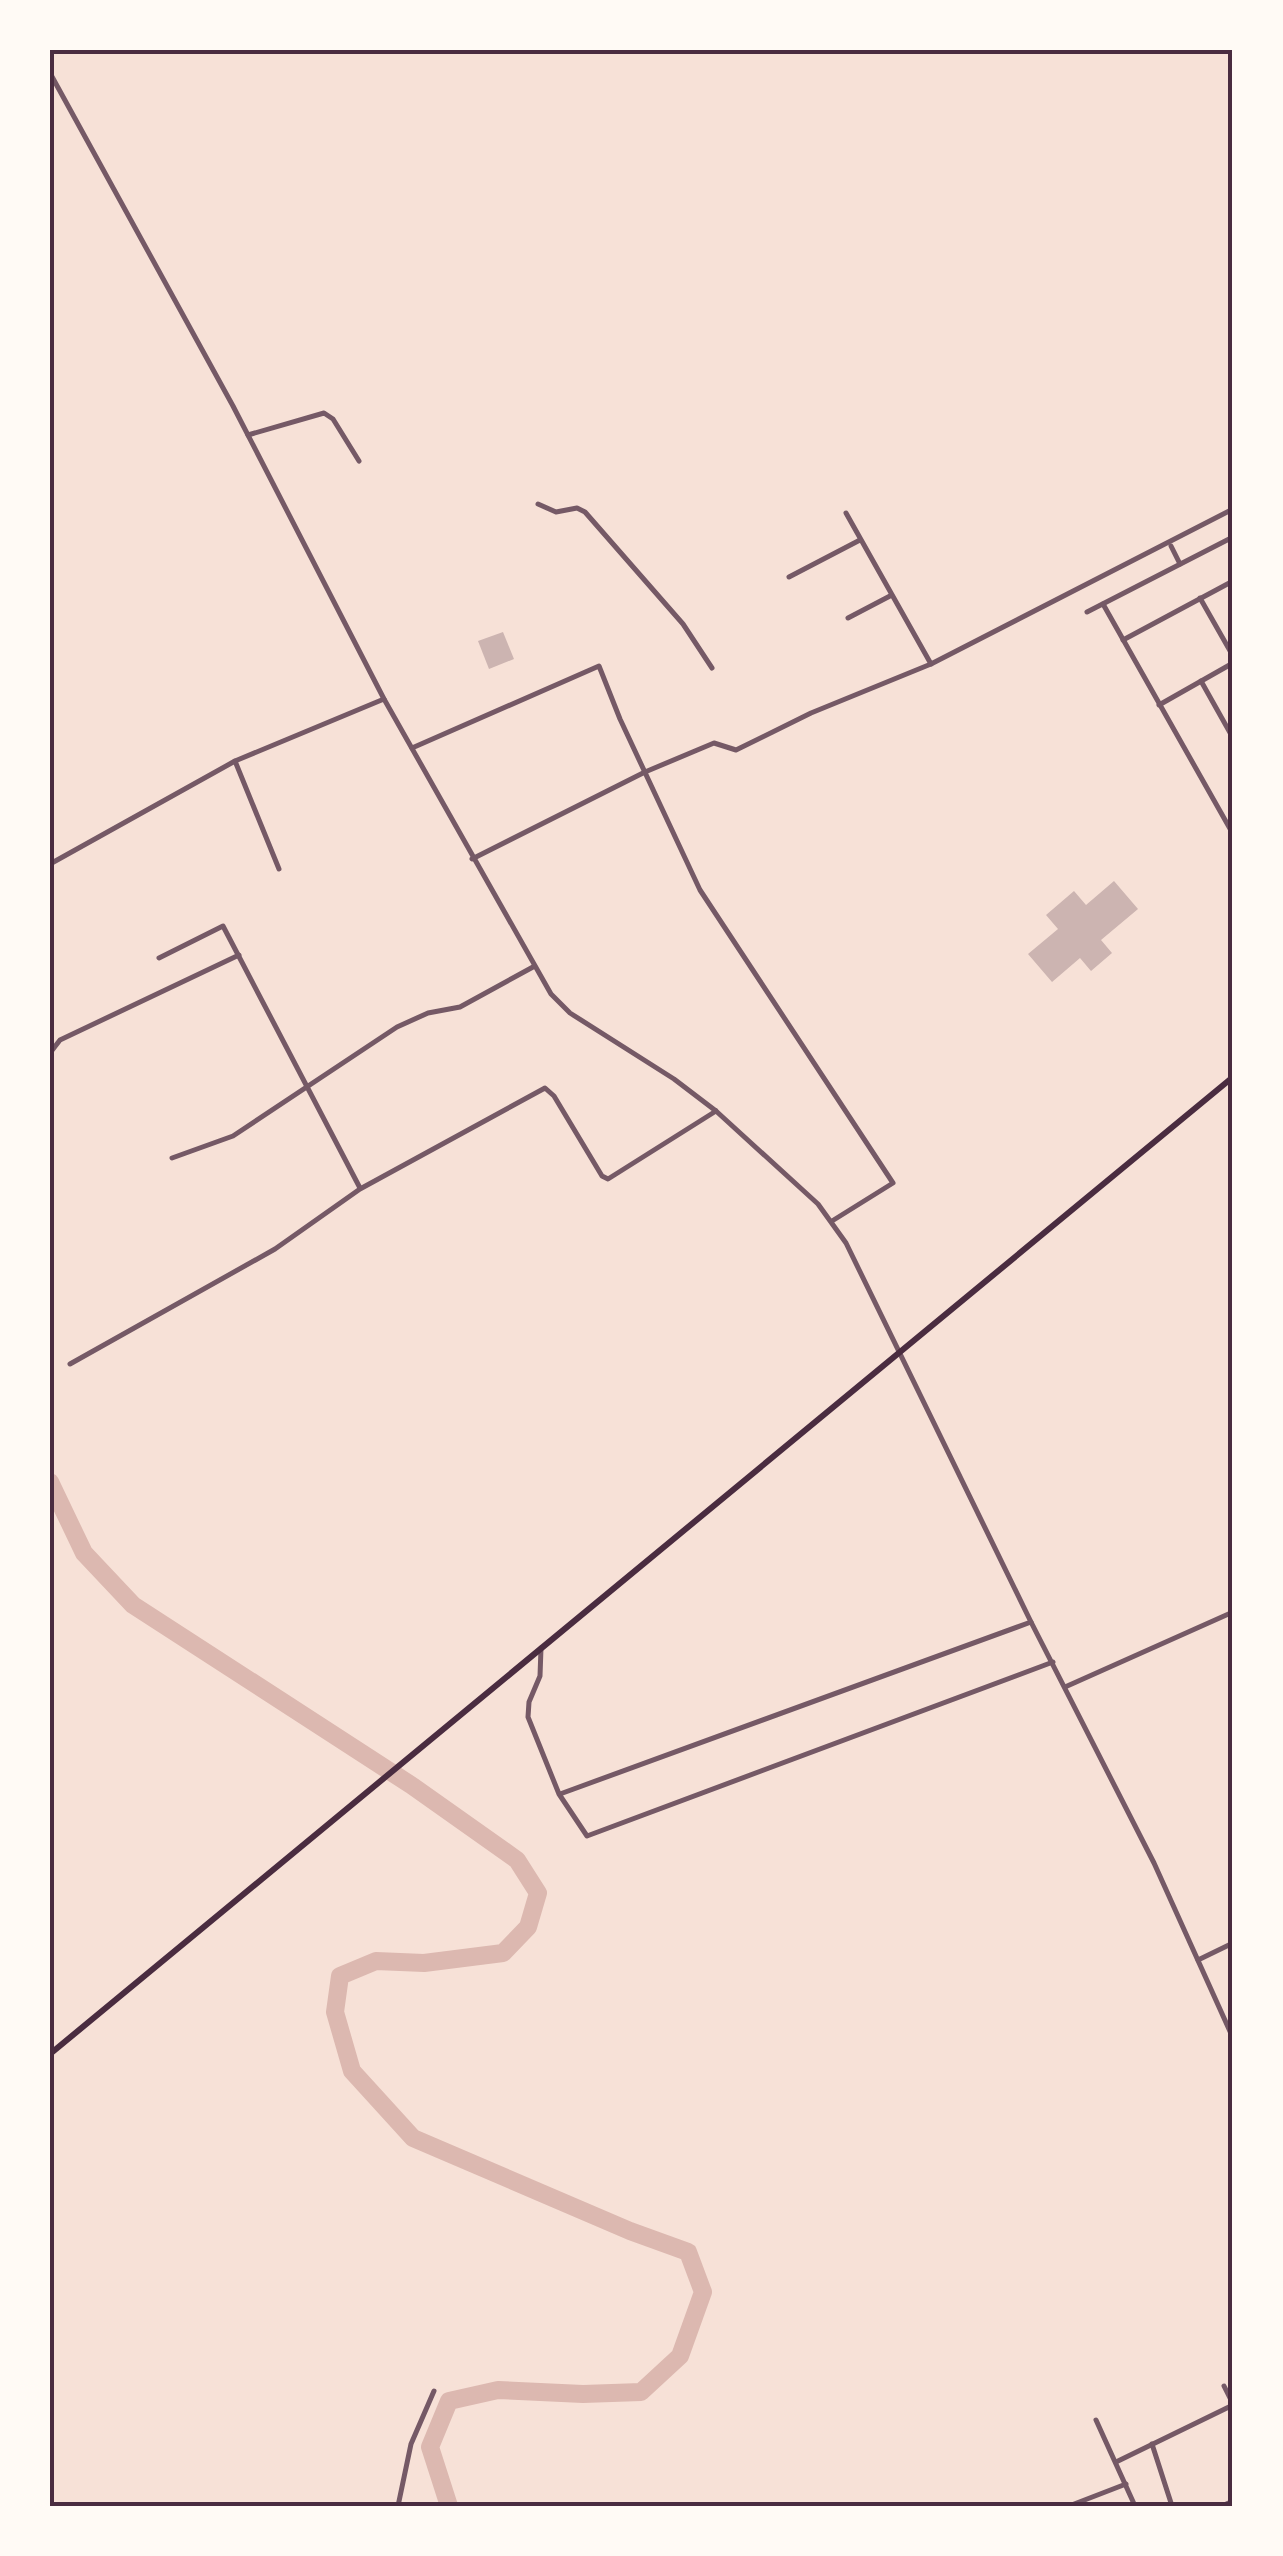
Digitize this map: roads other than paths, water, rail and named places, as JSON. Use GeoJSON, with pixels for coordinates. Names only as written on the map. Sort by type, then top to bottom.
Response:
{"type":"FeatureCollection","features":[{"type":"Feature","properties":{"kind":"main road"},"geometry":{"type":"LineString","coordinates":[[50,2054],[1233,1076]]}},
{"type":"Feature","properties":{"kind":"street"},"geometry":{"type":"LineString","coordinates":[[50,73],[248,435],[384,698],[551,994],[570,1013],[674,1079],[716,1111],[832,1221],[1154,1864],[1233,2038]]}},
{"type":"Feature","properties":{"kind":"street"},"geometry":{"type":"LineString","coordinates":[[248,435],[324,413],[333,419],[359,461]]}},
{"type":"Feature","properties":{"kind":"street"},"geometry":{"type":"LineString","coordinates":[[538,504],[556,512],[577,508],[584,512],[683,624],[712,668]]}},
{"type":"Feature","properties":{"kind":"street"},"geometry":{"type":"LineString","coordinates":[[472,859],[645,772],[714,744],[736,750],[811,713],[931,664],[1233,509]]}},
{"type":"Feature","properties":{"kind":"street"},"geometry":{"type":"LineString","coordinates":[[846,513],[931,664]]}},
{"type":"Feature","properties":{"kind":"street"},"geometry":{"type":"LineString","coordinates":[[1087,612],[1233,537]]}},
{"type":"Feature","properties":{"kind":"street"},"geometry":{"type":"LineString","coordinates":[[789,577],[860,540]]}},
{"type":"Feature","properties":{"kind":"street"},"geometry":{"type":"LineString","coordinates":[[1171,546],[1180,564]]}},
{"type":"Feature","properties":{"kind":"street"},"geometry":{"type":"LineString","coordinates":[[1123,640],[1233,580]]}},
{"type":"Feature","properties":{"kind":"street"},"geometry":{"type":"LineString","coordinates":[[848,618],[890,596]]}},
{"type":"Feature","properties":{"kind":"street"},"geometry":{"type":"LineString","coordinates":[[1160,704],[1233,660],[1200,598]]}},
{"type":"Feature","properties":{"kind":"street"},"geometry":{"type":"LineString","coordinates":[[1102,604],[1232,832]]}},
{"type":"Feature","properties":{"kind":"street"},"geometry":{"type":"LineString","coordinates":[[412,748],[599,666],[700,890],[893,1183],[832,1221]]}},
{"type":"Feature","properties":{"kind":"street"},"geometry":{"type":"LineString","coordinates":[[1200,681],[1233,738]]}},
{"type":"Feature","properties":{"kind":"street"},"geometry":{"type":"LineString","coordinates":[[50,864],[235,761],[384,698]]}},
{"type":"Feature","properties":{"kind":"street"},"geometry":{"type":"LineString","coordinates":[[235,761],[279,869]]}},
{"type":"Feature","properties":{"kind":"street"},"geometry":{"type":"LineString","coordinates":[[159,958],[223,926],[360,1190]]}},
{"type":"Feature","properties":{"kind":"street"},"geometry":{"type":"LineString","coordinates":[[50,1054],[60,1040],[239,955]]}},
{"type":"Feature","properties":{"kind":"street"},"geometry":{"type":"LineString","coordinates":[[172,1158],[232,1136],[396,1027],[428,1013],[460,1007],[533,967]]}},
{"type":"Feature","properties":{"kind":"street"},"geometry":{"type":"LineString","coordinates":[[70,1364],[260,1258],[360,1190],[545,1088],[554,1096],[602,1176],[608,1179],[716,1111]]}},
{"type":"Feature","properties":{"kind":"street"},"geometry":{"type":"LineString","coordinates":[[1065,1687],[1233,1612]]}},
{"type":"Feature","properties":{"kind":"street"},"geometry":{"type":"LineString","coordinates":[[559,1794],[1032,1622]]}},
{"type":"Feature","properties":{"kind":"street"},"geometry":{"type":"LineString","coordinates":[[541,1646],[540,1676],[529,1702],[528,1717],[559,1794],[587,1836],[1053,1662]]}},
{"type":"Feature","properties":{"kind":"street"},"geometry":{"type":"LineString","coordinates":[[1198,1960],[1233,1943]]}},
{"type":"Feature","properties":{"kind":"street"},"geometry":{"type":"LineString","coordinates":[[1116,2462],[1233,2405],[1224,2386]]}},
{"type":"Feature","properties":{"kind":"street"},"geometry":{"type":"LineString","coordinates":[[398,2506],[411,2444],[434,2390]]}},
{"type":"Feature","properties":{"kind":"street"},"geometry":{"type":"LineString","coordinates":[[1096,2420],[1135,2506]]}},
{"type":"Feature","properties":{"kind":"street"},"geometry":{"type":"LineString","coordinates":[[1152,2444],[1172,2506]]}},
{"type":"Feature","properties":{"kind":"street"},"geometry":{"type":"LineString","coordinates":[[1069,2506],[1126,2484]]}},
{"type":"Feature","properties":{"kind":"street"},"geometry":{"type":"LineString","coordinates":[[1222,2506],[1233,2501]]}},
{"type":"Feature","properties":{"kind":"waterway"},"geometry":{"type":"LineString","coordinates":[[50,1482],[84,1553],[133,1605],[411,1785],[517,1860],[538,1893],[528,1927],[503,1953],[424,1963],[376,1961],[340,1976],[335,2012],[352,2071],[413,2138],[688,2252],[703,2292],[680,2356],[641,2392],[498,2390],[449,2401],[430,2447],[449,2506]]}}]}
